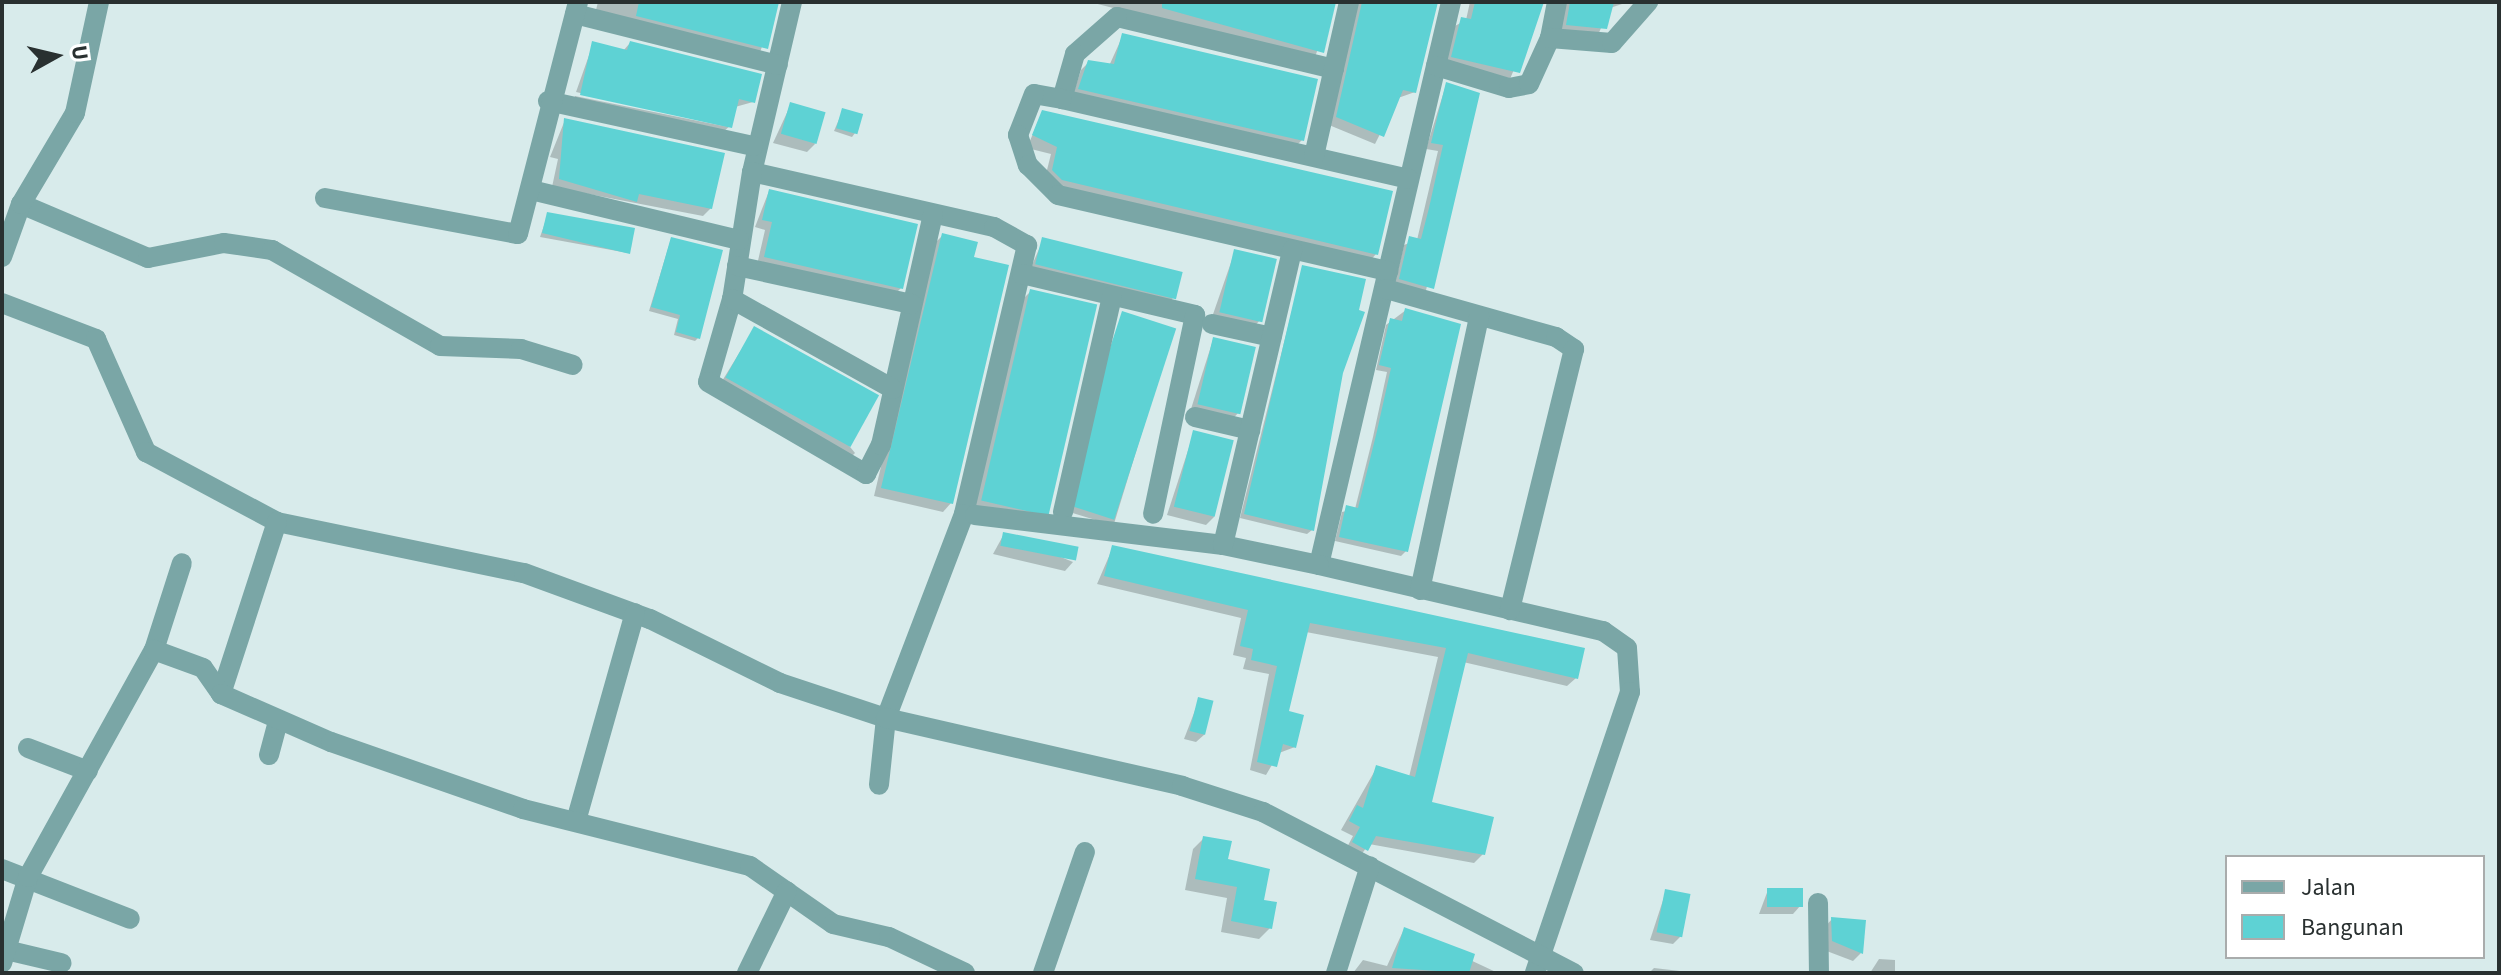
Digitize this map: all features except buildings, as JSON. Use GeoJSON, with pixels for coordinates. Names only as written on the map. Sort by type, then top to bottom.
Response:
{"type":"FeatureCollection","features":[{"type":"Feature","properties":{"kind":"street"},"geometry":{"type":"LineString","coordinates":[[2,257],[21,204],[75,113],[99,2]]}},
{"type":"Feature","properties":{"kind":"street"},"geometry":{"type":"LineString","coordinates":[[792,2],[778,65],[753,146],[752,172],[732,299],[708,382],[866,474],[875,469],[933,215]]}},
{"type":"Feature","properties":{"kind":"street"},"geometry":{"type":"LineString","coordinates":[[1314,156],[1349,2]]}},
{"type":"Feature","properties":{"kind":"street"},"geometry":{"type":"LineString","coordinates":[[1319,565],[1451,2]]}},
{"type":"Feature","properties":{"kind":"street"},"geometry":{"type":"LineString","coordinates":[[1436,66],[1509,88],[1529,84],[1550,38],[1557,2]]}},
{"type":"Feature","properties":{"kind":"street"},"geometry":{"type":"LineString","coordinates":[[1550,38],[1612,43],[1648,2]]}},
{"type":"Feature","properties":{"kind":"street"},"geometry":{"type":"LineString","coordinates":[[325,198],[507,237],[518,234],[531,190],[548,101],[577,8],[778,65]]}},
{"type":"Feature","properties":{"kind":"street"},"geometry":{"type":"LineString","coordinates":[[1062,99],[1075,54],[1117,17],[1334,69]]}},
{"type":"Feature","properties":{"kind":"street"},"geometry":{"type":"LineString","coordinates":[[1409,179],[1034,94],[1019,128],[1021,151],[1046,187],[1085,205],[1292,250],[1387,280],[1479,316],[1565,340],[1576,357],[1510,610]]}},
{"type":"Feature","properties":{"kind":"street"},"geometry":{"type":"LineString","coordinates":[[548,101],[753,146]]}},
{"type":"Feature","properties":{"kind":"street"},"geometry":{"type":"LineString","coordinates":[[752,172],[1016,233],[1027,245],[947,570],[886,718],[879,785]]}},
{"type":"Feature","properties":{"kind":"street"},"geometry":{"type":"LineString","coordinates":[[531,190],[739,240]]}},
{"type":"Feature","properties":{"kind":"street"},"geometry":{"type":"LineString","coordinates":[[21,204],[148,258],[224,243],[272,250],[440,346],[521,349],[573,365]]}},
{"type":"Feature","properties":{"kind":"street"},"geometry":{"type":"LineString","coordinates":[[1223,545],[1292,250]]}},
{"type":"Feature","properties":{"kind":"street"},"geometry":{"type":"LineString","coordinates":[[737,266],[912,304]]}},
{"type":"Feature","properties":{"kind":"street"},"geometry":{"type":"LineString","coordinates":[[1022,274],[1112,296],[1182,308],[1197,323],[1153,514]]}},
{"type":"Feature","properties":{"kind":"street"},"geometry":{"type":"LineString","coordinates":[[1063,512],[1112,296]]}},
{"type":"Feature","properties":{"kind":"street"},"geometry":{"type":"LineString","coordinates":[[732,299],[893,389]]}},
{"type":"Feature","properties":{"kind":"street"},"geometry":{"type":"LineString","coordinates":[[2,303],[96,339],[146,452],[277,522],[524,573],[635,613],[740,667],[886,718],[1182,786],[1291,823],[1543,952],[1574,973]]}},
{"type":"Feature","properties":{"kind":"street"},"geometry":{"type":"LineString","coordinates":[[1420,590],[1479,316]]}},
{"type":"Feature","properties":{"kind":"street"},"geometry":{"type":"LineString","coordinates":[[1212,324],[1272,337]]}},
{"type":"Feature","properties":{"kind":"street"},"geometry":{"type":"LineString","coordinates":[[1195,417],[1250,430]]}},
{"type":"Feature","properties":{"kind":"street"},"geometry":{"type":"LineString","coordinates":[[975,515],[1223,545],[1603,631],[1632,660],[1630,692],[1535,973]]}},
{"type":"Feature","properties":{"kind":"street"},"geometry":{"type":"LineString","coordinates":[[221,694],[277,522]]}},
{"type":"Feature","properties":{"kind":"street"},"geometry":{"type":"LineString","coordinates":[[61,963],[4,957],[28,877],[154,650],[182,563]]}},
{"type":"Feature","properties":{"kind":"street"},"geometry":{"type":"LineString","coordinates":[[576,821],[635,613]]}},
{"type":"Feature","properties":{"kind":"street"},"geometry":{"type":"LineString","coordinates":[[154,650],[203,668],[221,694],[278,721],[576,821],[712,851],[787,891],[833,924],[889,937],[965,973]]}},
{"type":"Feature","properties":{"kind":"street"},"geometry":{"type":"LineString","coordinates":[[269,755],[278,721]]}},
{"type":"Feature","properties":{"kind":"street"},"geometry":{"type":"LineString","coordinates":[[28,748],[88,771]]}},
{"type":"Feature","properties":{"kind":"street"},"geometry":{"type":"LineString","coordinates":[[1043,973],[1085,852]]}},
{"type":"Feature","properties":{"kind":"street"},"geometry":{"type":"LineString","coordinates":[[1336,973],[1370,866]]}},
{"type":"Feature","properties":{"kind":"street"},"geometry":{"type":"LineString","coordinates":[[2,869],[130,919]]}},
{"type":"Feature","properties":{"kind":"street"},"geometry":{"type":"LineString","coordinates":[[747,973],[787,891]]}},
{"type":"Feature","properties":{"kind":"street"},"geometry":{"type":"LineString","coordinates":[[1818,903],[1819,973]]}}]}
